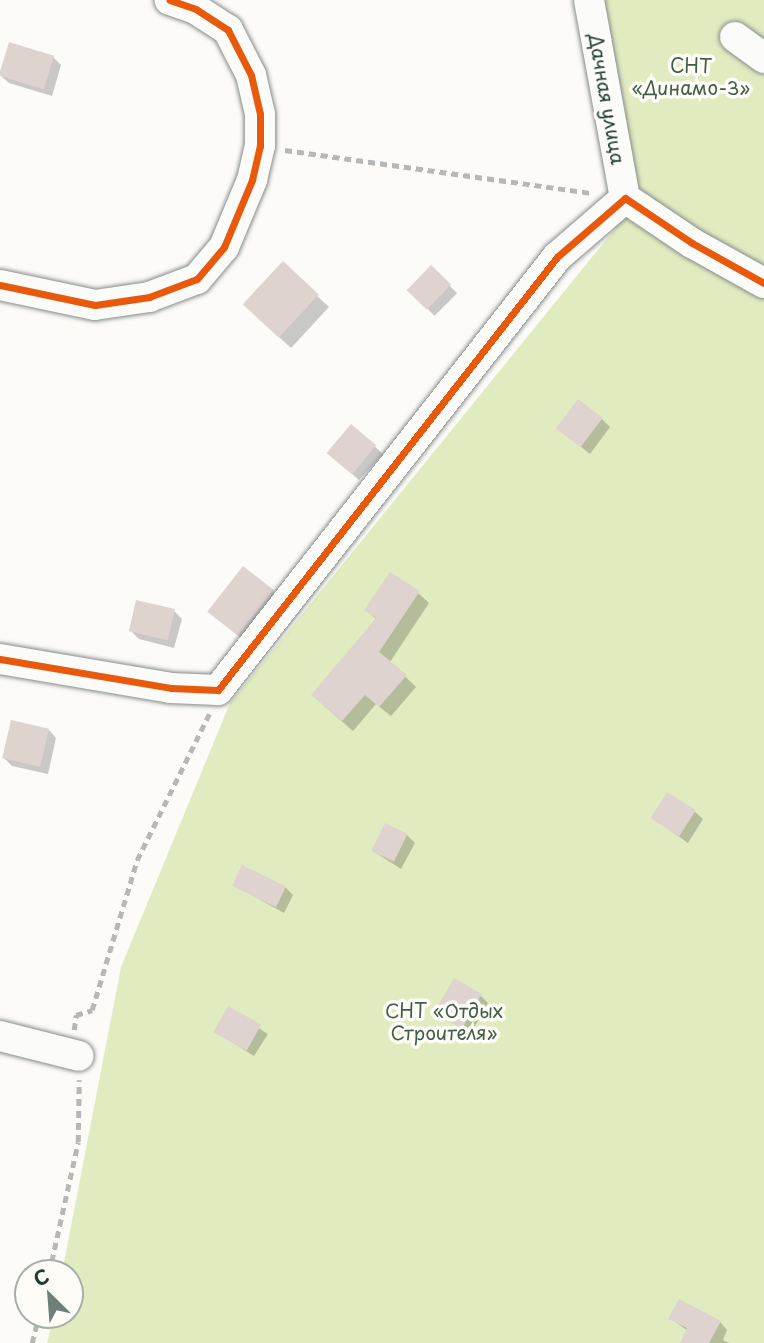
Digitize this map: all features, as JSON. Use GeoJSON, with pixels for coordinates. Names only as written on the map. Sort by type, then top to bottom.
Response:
{"type":"FeatureCollection","features":[{"type":"Feature","properties":{"kind":"street"},"geometry":{"type":"LineString","coordinates":[[0,285],[95,305],[149,297],[197,279],[224,247],[241,215],[260,146],[260,114],[251,75],[228,30],[196,9],[170,0]]}},
{"type":"Feature","properties":{"kind":"street","name":"Дачная улица"},"geometry":{"type":"LineString","coordinates":[[589,0],[625,198]]}},
{"type":"Feature","properties":{"kind":"street"},"geometry":{"type":"LineString","coordinates":[[735,37],[764,58]]}},
{"type":"Feature","properties":{"kind":"street"},"geometry":{"type":"LineString","coordinates":[[0,659],[171,688],[218,690],[557,257],[625,198],[692,243],[764,283]]}},
{"type":"Feature","properties":{"kind":"street"},"geometry":{"type":"LineString","coordinates":[[0,1036],[79,1056]]}},
{"type":"Feature","properties":{"kind":"path"},"geometry":{"type":"LineString","coordinates":[[260,146],[625,198]]}},
{"type":"Feature","properties":{"kind":"path"},"geometry":{"type":"LineString","coordinates":[[52,1259],[78,1142],[79,1056],[76,1015],[92,1010],[137,860],[206,723],[218,690]]}},
{"type":"Feature","properties":{"kind":"green space","name":"СНТ «Отдых Строителя»"},"geometry":{"type":"Polygon","coordinates":[[[604,0],[764,0],[764,1343],[47,1343],[50,1329],[84,1329],[84,1259],[65,1259],[121,967],[230,703],[614,230],[635,192],[604,0]]]}},
{"type":"Feature","properties":{"kind":"building"},"geometry":{"type":"Polygon","coordinates":[[[9,42],[54,56],[44,89],[0,76],[9,42]]]}},
{"type":"Feature","properties":{"kind":"building"},"geometry":{"type":"Polygon","coordinates":[[[283,261],[319,294],[279,338],[243,304],[283,261]]]}},
{"type":"Feature","properties":{"kind":"building"},"geometry":{"type":"Polygon","coordinates":[[[431,265],[451,284],[427,310],[407,290],[431,265]]]}},
{"type":"Feature","properties":{"kind":"building"},"geometry":{"type":"Polygon","coordinates":[[[578,399],[603,418],[580,447],[556,429],[578,399]]]}},
{"type":"Feature","properties":{"kind":"building"},"geometry":{"type":"Polygon","coordinates":[[[351,424],[376,445],[352,474],[327,453],[351,424]]]}},
{"type":"Feature","properties":{"kind":"building"},"geometry":{"type":"Polygon","coordinates":[[[243,566],[274,590],[238,636],[207,612],[243,566]]]}},
{"type":"Feature","properties":{"kind":"building"},"geometry":{"type":"Polygon","coordinates":[[[390,572],[420,591],[379,652],[407,675],[379,707],[365,695],[342,721],[311,695],[376,618],[364,610],[390,572]]]}},
{"type":"Feature","properties":{"kind":"building"},"geometry":{"type":"Polygon","coordinates":[[[136,600],[175,609],[168,640],[129,631],[136,600]]]}},
{"type":"Feature","properties":{"kind":"building"},"geometry":{"type":"Polygon","coordinates":[[[11,720],[49,729],[40,767],[2,758],[11,720]]]}},
{"type":"Feature","properties":{"kind":"building"},"geometry":{"type":"Polygon","coordinates":[[[667,792],[696,810],[679,836],[651,818],[667,792]]]}},
{"type":"Feature","properties":{"kind":"building"},"geometry":{"type":"Polygon","coordinates":[[[385,823],[407,834],[394,862],[371,851],[385,823]]]}},
{"type":"Feature","properties":{"kind":"building"},"geometry":{"type":"Polygon","coordinates":[[[242,865],[286,886],[276,907],[232,886],[242,865]]]}},
{"type":"Feature","properties":{"kind":"building"},"geometry":{"type":"Polygon","coordinates":[[[454,978],[482,994],[462,1029],[434,1013],[454,978]]]}},
{"type":"Feature","properties":{"kind":"building"},"geometry":{"type":"Polygon","coordinates":[[[228,1006],[261,1024],[247,1051],[213,1032],[228,1006]]]}},
{"type":"Feature","properties":{"kind":"building"},"geometry":{"type":"Polygon","coordinates":[[[679,1299],[721,1321],[709,1343],[680,1343],[687,1328],[668,1319],[679,1299]]]}},
{"type":"Feature","properties":{"kind":"cycle path"},"geometry":{"type":"LineString","coordinates":[[0,285],[95,305],[149,297],[197,279],[224,247],[252,180],[260,146],[260,114],[251,75],[228,30],[196,9],[170,0]]}},
{"type":"Feature","properties":{"kind":"cycle path"},"geometry":{"type":"LineString","coordinates":[[0,659],[171,688],[218,690],[557,257],[625,198],[692,243],[764,283]]}},
{"type":"Feature","properties":{"kind":"park label","name":"СНТ «Динамо-3»"},"geometry":{"type":"Point","coordinates":[691,77]}}]}
